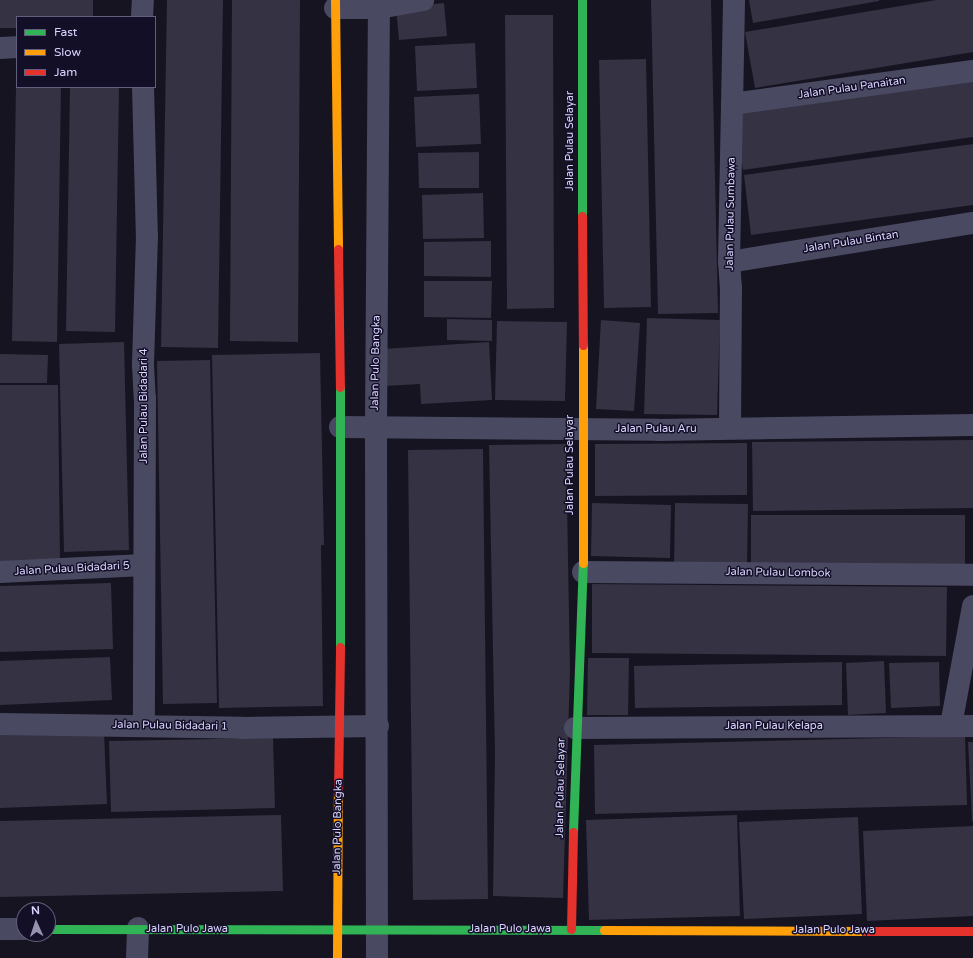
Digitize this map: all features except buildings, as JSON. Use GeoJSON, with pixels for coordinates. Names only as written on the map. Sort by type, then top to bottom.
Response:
{"type":"FeatureCollection","features":[{"type":"Feature","properties":{"kind":"street"},"geometry":{"type":"LineString","coordinates":[[142,16],[143,0]]}},
{"type":"Feature","properties":{"kind":"street"},"geometry":{"type":"LineString","coordinates":[[335,4],[379,4],[423,0]]}},
{"type":"Feature","properties":{"kind":"street","name":"Jalan Pulau Selayar"},"geometry":{"type":"LineString","coordinates":[[571,929],[575,728],[583,572],[581,429],[582,0]]}},
{"type":"Feature","properties":{"kind":"street","name":"Jalan Pulau Sumbawa"},"geometry":{"type":"LineString","coordinates":[[730,428],[731,289],[729,262],[734,0]]}},
{"type":"Feature","properties":{"kind":"street","name":"Jalan Pulo Bangka"},"geometry":{"type":"LineString","coordinates":[[335,4],[340,427],[340,725],[337,958]]}},
{"type":"Feature","properties":{"kind":"street","name":"Jalan Pulo Bangka"},"geometry":{"type":"LineString","coordinates":[[377,958],[378,726],[376,427],[379,4]]}},
{"type":"Feature","properties":{"kind":"street"},"geometry":{"type":"LineString","coordinates":[[0,48],[16,47]]}},
{"type":"Feature","properties":{"kind":"street","name":"Jalan Pulau Panaitan"},"geometry":{"type":"LineString","coordinates":[[732,104],[973,71]]}},
{"type":"Feature","properties":{"kind":"street","name":"Jalan Pulau Bidadari 4"},"geometry":{"type":"LineString","coordinates":[[143,88],[147,236],[143,365],[145,398],[144,725]]}},
{"type":"Feature","properties":{"kind":"street","name":"Jalan Pulau Bintan"},"geometry":{"type":"LineString","coordinates":[[729,262],[973,223]]}},
{"type":"Feature","properties":{"kind":"street","name":"Jalan Pulau Aru"},"geometry":{"type":"LineString","coordinates":[[340,427],[581,429],[973,425]]}},
{"type":"Feature","properties":{"kind":"street","name":"Jalan Pulau Bidadari 5"},"geometry":{"type":"LineString","coordinates":[[0,572],[144,565]]}},
{"type":"Feature","properties":{"kind":"street","name":"Jalan Pulau Lombok"},"geometry":{"type":"LineString","coordinates":[[583,572],[973,575]]}},
{"type":"Feature","properties":{"kind":"street"},"geometry":{"type":"LineString","coordinates":[[951,725],[973,606]]}},
{"type":"Feature","properties":{"kind":"street","name":"Jalan Pulau Bidadari 1"},"geometry":{"type":"LineString","coordinates":[[0,724],[144,725],[242,728],[340,725]]}},
{"type":"Feature","properties":{"kind":"street"},"geometry":{"type":"LineString","coordinates":[[340,725],[378,726]]}},
{"type":"Feature","properties":{"kind":"street","name":"Jalan Pulau Kelapa"},"geometry":{"type":"LineString","coordinates":[[575,728],[973,726]]}},
{"type":"Feature","properties":{"kind":"street"},"geometry":{"type":"LineString","coordinates":[[137,958],[138,928]]}},
{"type":"Feature","properties":{"kind":"street"},"geometry":{"type":"LineString","coordinates":[[0,929],[16,929]]}},
{"type":"Feature","properties":{"kind":"street","name":"Jalan Pulo Jawa"},"geometry":{"type":"LineString","coordinates":[[56,929],[973,931]]}},
{"type":"Feature","properties":{"kind":"traffic: fast"},"geometry":{"type":"LineString","coordinates":[[582,0],[582,216]]}},
{"type":"Feature","properties":{"kind":"traffic: fast"},"geometry":{"type":"LineString","coordinates":[[340,387],[340,647]]}},
{"type":"Feature","properties":{"kind":"traffic: fast"},"geometry":{"type":"LineString","coordinates":[[573,832],[583,563]]}},
{"type":"Feature","properties":{"kind":"traffic: fast"},"geometry":{"type":"LineString","coordinates":[[56,929],[604,930]]}},
{"type":"Feature","properties":{"kind":"traffic: slow"},"geometry":{"type":"LineString","coordinates":[[335,0],[338,249]]}},
{"type":"Feature","properties":{"kind":"traffic: slow"},"geometry":{"type":"LineString","coordinates":[[583,345],[583,563]]}},
{"type":"Feature","properties":{"kind":"traffic: slow"},"geometry":{"type":"LineString","coordinates":[[337,958],[338,793]]}},
{"type":"Feature","properties":{"kind":"traffic: slow"},"geometry":{"type":"LineString","coordinates":[[604,930],[864,931]]}},
{"type":"Feature","properties":{"kind":"traffic: jam"},"geometry":{"type":"LineString","coordinates":[[582,216],[583,345]]}},
{"type":"Feature","properties":{"kind":"traffic: jam"},"geometry":{"type":"LineString","coordinates":[[338,249],[340,387]]}},
{"type":"Feature","properties":{"kind":"traffic: jam"},"geometry":{"type":"LineString","coordinates":[[338,793],[340,647]]}},
{"type":"Feature","properties":{"kind":"traffic: jam"},"geometry":{"type":"LineString","coordinates":[[571,929],[573,832]]}},
{"type":"Feature","properties":{"kind":"traffic: jam"},"geometry":{"type":"LineString","coordinates":[[864,931],[973,931]]}}]}
